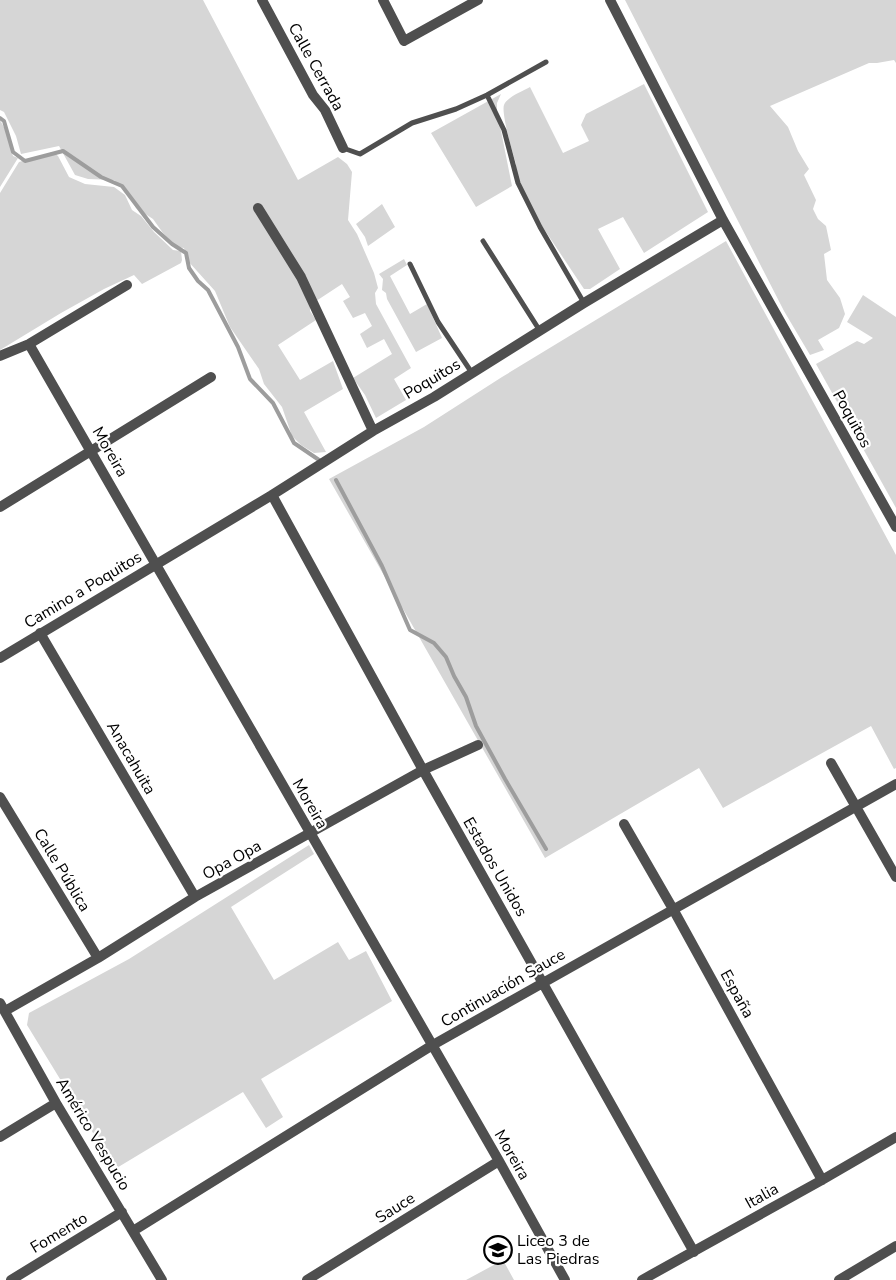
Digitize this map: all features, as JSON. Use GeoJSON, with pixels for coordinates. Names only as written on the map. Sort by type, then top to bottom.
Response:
{"type":"FeatureCollection","features":[{"type":"Feature","properties":{"kind":"street","name":"Calle Cerrada"},"geometry":{"type":"LineString","coordinates":[[262,0],[313,95],[324,110],[343,148]]}},
{"type":"Feature","properties":{"kind":"street"},"geometry":{"type":"LineString","coordinates":[[383,0],[404,41],[478,0]]}},
{"type":"Feature","properties":{"kind":"street","name":"Poquitos"},"geometry":{"type":"LineString","coordinates":[[610,0],[723,220],[896,527]]}},
{"type":"Feature","properties":{"kind":"street"},"geometry":{"type":"LineString","coordinates":[[258,208],[301,277],[374,431]]}},
{"type":"Feature","properties":{"kind":"street","name":"Poquitos"},"geometry":{"type":"LineString","coordinates":[[156,563],[374,431],[434,397],[584,303],[723,220]]}},
{"type":"Feature","properties":{"kind":"street"},"geometry":{"type":"LineString","coordinates":[[0,356],[29,344],[127,285]]}},
{"type":"Feature","properties":{"kind":"street","name":"Moreira"},"geometry":{"type":"LineString","coordinates":[[29,344],[565,1280]]}},
{"type":"Feature","properties":{"kind":"street"},"geometry":{"type":"LineString","coordinates":[[0,507],[211,377]]}},
{"type":"Feature","properties":{"kind":"street","name":"Estados Unidos"},"geometry":{"type":"LineString","coordinates":[[272,494],[423,770],[694,1252]]}},
{"type":"Feature","properties":{"kind":"street","name":"Camino a Poquitos"},"geometry":{"type":"LineString","coordinates":[[0,658],[156,563]]}},
{"type":"Feature","properties":{"kind":"street","name":"Anacahuita"},"geometry":{"type":"LineString","coordinates":[[40,633],[195,898]]}},
{"type":"Feature","properties":{"kind":"street","name":"Opa Opa"},"geometry":{"type":"LineString","coordinates":[[3,1007],[98,958],[195,898],[423,770],[478,745]]}},
{"type":"Feature","properties":{"kind":"street"},"geometry":{"type":"LineString","coordinates":[[831,763],[896,877]]}},
{"type":"Feature","properties":{"kind":"street","name":"Continuación Sauce"},"geometry":{"type":"LineString","coordinates":[[133,1231],[431,1046],[896,784]]}},
{"type":"Feature","properties":{"kind":"street","name":"Calle Pública"},"geometry":{"type":"LineString","coordinates":[[0,797],[98,958]]}},
{"type":"Feature","properties":{"kind":"street","name":"España"},"geometry":{"type":"LineString","coordinates":[[624,824],[673,909],[822,1180]]}},
{"type":"Feature","properties":{"kind":"street","name":"Américo Vespucio"},"geometry":{"type":"LineString","coordinates":[[3,1007],[56,1103],[162,1280]]}},
{"type":"Feature","properties":{"kind":"street"},"geometry":{"type":"LineString","coordinates":[[0,1136],[56,1103]]}},
{"type":"Feature","properties":{"kind":"street","name":"Italia"},"geometry":{"type":"LineString","coordinates":[[642,1280],[822,1180],[896,1136]]}},
{"type":"Feature","properties":{"kind":"street","name":"Sauce"},"geometry":{"type":"LineString","coordinates":[[307,1280],[499,1162]]}},
{"type":"Feature","properties":{"kind":"street","name":"Fomento"},"geometry":{"type":"LineString","coordinates":[[11,1280],[122,1212]]}},
{"type":"Feature","properties":{"kind":"street"},"geometry":{"type":"LineString","coordinates":[[838,1280],[896,1246]]}},
{"type":"Feature","properties":{"kind":"lane"},"geometry":{"type":"LineString","coordinates":[[343,148],[360,154],[412,123],[456,109],[487,95],[546,62]]}},
{"type":"Feature","properties":{"kind":"lane"},"geometry":{"type":"LineString","coordinates":[[487,95],[504,130],[518,183],[540,227],[584,303]]}},
{"type":"Feature","properties":{"kind":"lane"},"geometry":{"type":"LineString","coordinates":[[483,241],[540,331]]}},
{"type":"Feature","properties":{"kind":"lane"},"geometry":{"type":"LineString","coordinates":[[410,264],[438,322],[472,373]]}},
{"type":"Feature","properties":{"kind":"shaded area"},"geometry":{"type":"Polygon","coordinates":[[[0,0],[203,0],[298,180],[338,157],[347,164],[352,172],[348,220],[357,234],[374,273],[378,288],[375,293],[376,304],[411,368],[394,379],[406,400],[376,418],[365,395],[353,378],[392,354],[384,339],[367,348],[360,334],[372,326],[365,313],[353,318],[343,301],[350,297],[342,284],[310,305],[310,311],[316,320],[278,345],[300,380],[333,361],[343,389],[304,412],[326,452],[314,453],[301,445],[292,436],[282,407],[264,384],[259,369],[230,327],[215,291],[188,261],[184,248],[177,247],[163,233],[153,219],[136,208],[127,190],[114,180],[88,179],[75,175],[59,146],[21,154],[16,136],[4,112],[0,110],[0,0]]]}},
{"type":"Feature","properties":{"kind":"shaded area"},"geometry":{"type":"Polygon","coordinates":[[[625,0],[896,0],[896,63],[894,60],[869,63],[770,106],[788,127],[798,151],[809,169],[804,175],[816,200],[813,209],[818,219],[826,226],[831,250],[824,254],[827,280],[840,298],[845,314],[839,328],[818,340],[824,350],[810,355],[784,311],[625,0]]]}},
{"type":"Feature","properties":{"kind":"shaded area"},"geometry":{"type":"Polygon","coordinates":[[[644,84],[708,212],[644,253],[623,217],[598,229],[620,269],[590,289],[584,289],[520,193],[515,169],[516,164],[506,125],[504,105],[512,97],[530,87],[563,153],[589,141],[581,125],[586,114],[644,84]]]}},
{"type":"Feature","properties":{"kind":"shaded area"},"geometry":{"type":"Polygon","coordinates":[[[501,94],[497,103],[497,111],[512,186],[476,207],[431,133],[501,94]]]}},
{"type":"Feature","properties":{"kind":"shaded area"},"geometry":{"type":"Polygon","coordinates":[[[0,120],[11,140],[13,156],[18,158],[0,187],[0,120]]]}},
{"type":"Feature","properties":{"kind":"shaded area"},"geometry":{"type":"Polygon","coordinates":[[[53,152],[58,156],[69,177],[85,184],[114,187],[125,195],[132,210],[141,216],[154,232],[173,250],[181,251],[182,260],[181,263],[142,284],[134,275],[104,289],[0,350],[0,193],[19,162],[53,152]]]}},
{"type":"Feature","properties":{"kind":"shaded area"},"geometry":{"type":"Polygon","coordinates":[[[382,204],[395,227],[368,246],[365,237],[356,224],[382,204]]]}},
{"type":"Feature","properties":{"kind":"shaded area"},"geometry":{"type":"Polygon","coordinates":[[[726,241],[896,555],[896,768],[894,769],[871,726],[723,808],[699,768],[545,858],[329,479],[424,427],[502,377],[726,241]]]}},
{"type":"Feature","properties":{"kind":"shaded area"},"geometry":{"type":"Polygon","coordinates":[[[404,259],[407,265],[390,276],[410,314],[427,304],[442,338],[416,352],[387,299],[386,293],[382,290],[383,279],[379,274],[404,259]]]}},
{"type":"Feature","properties":{"kind":"shaded area"},"geometry":{"type":"Polygon","coordinates":[[[863,295],[896,317],[896,508],[816,364],[857,341],[864,344],[873,338],[847,322],[863,295]]]}},
{"type":"Feature","properties":{"kind":"shaded area"},"geometry":{"type":"Polygon","coordinates":[[[309,845],[314,854],[231,907],[274,980],[338,942],[349,960],[366,951],[392,1001],[261,1079],[283,1117],[266,1128],[243,1092],[115,1169],[27,1025],[29,1013],[129,959],[309,845]]]}},
{"type":"Feature","properties":{"kind":"shaded area"},"geometry":{"type":"Polygon","coordinates":[[[503,1260],[514,1280],[466,1280],[503,1260]]]}},
{"type":"Feature","properties":{"kind":"waterway"},"geometry":{"type":"LineString","coordinates":[[0,118],[4,121],[13,152],[25,161],[63,151],[101,177],[122,186],[153,227],[172,244],[186,253],[189,268],[198,281],[208,290],[238,347],[250,379],[273,403],[294,443],[322,462]]}},
{"type":"Feature","properties":{"kind":"waterway"},"geometry":{"type":"LineString","coordinates":[[336,480],[382,566],[410,630],[434,643],[446,657],[466,697],[476,726],[546,849]]}},
{"type":"Feature","properties":{"kind":"place","name":"Liceo 3 de Las Piedras"},"geometry":{"type":"Point","coordinates":[498,1250]}}]}
